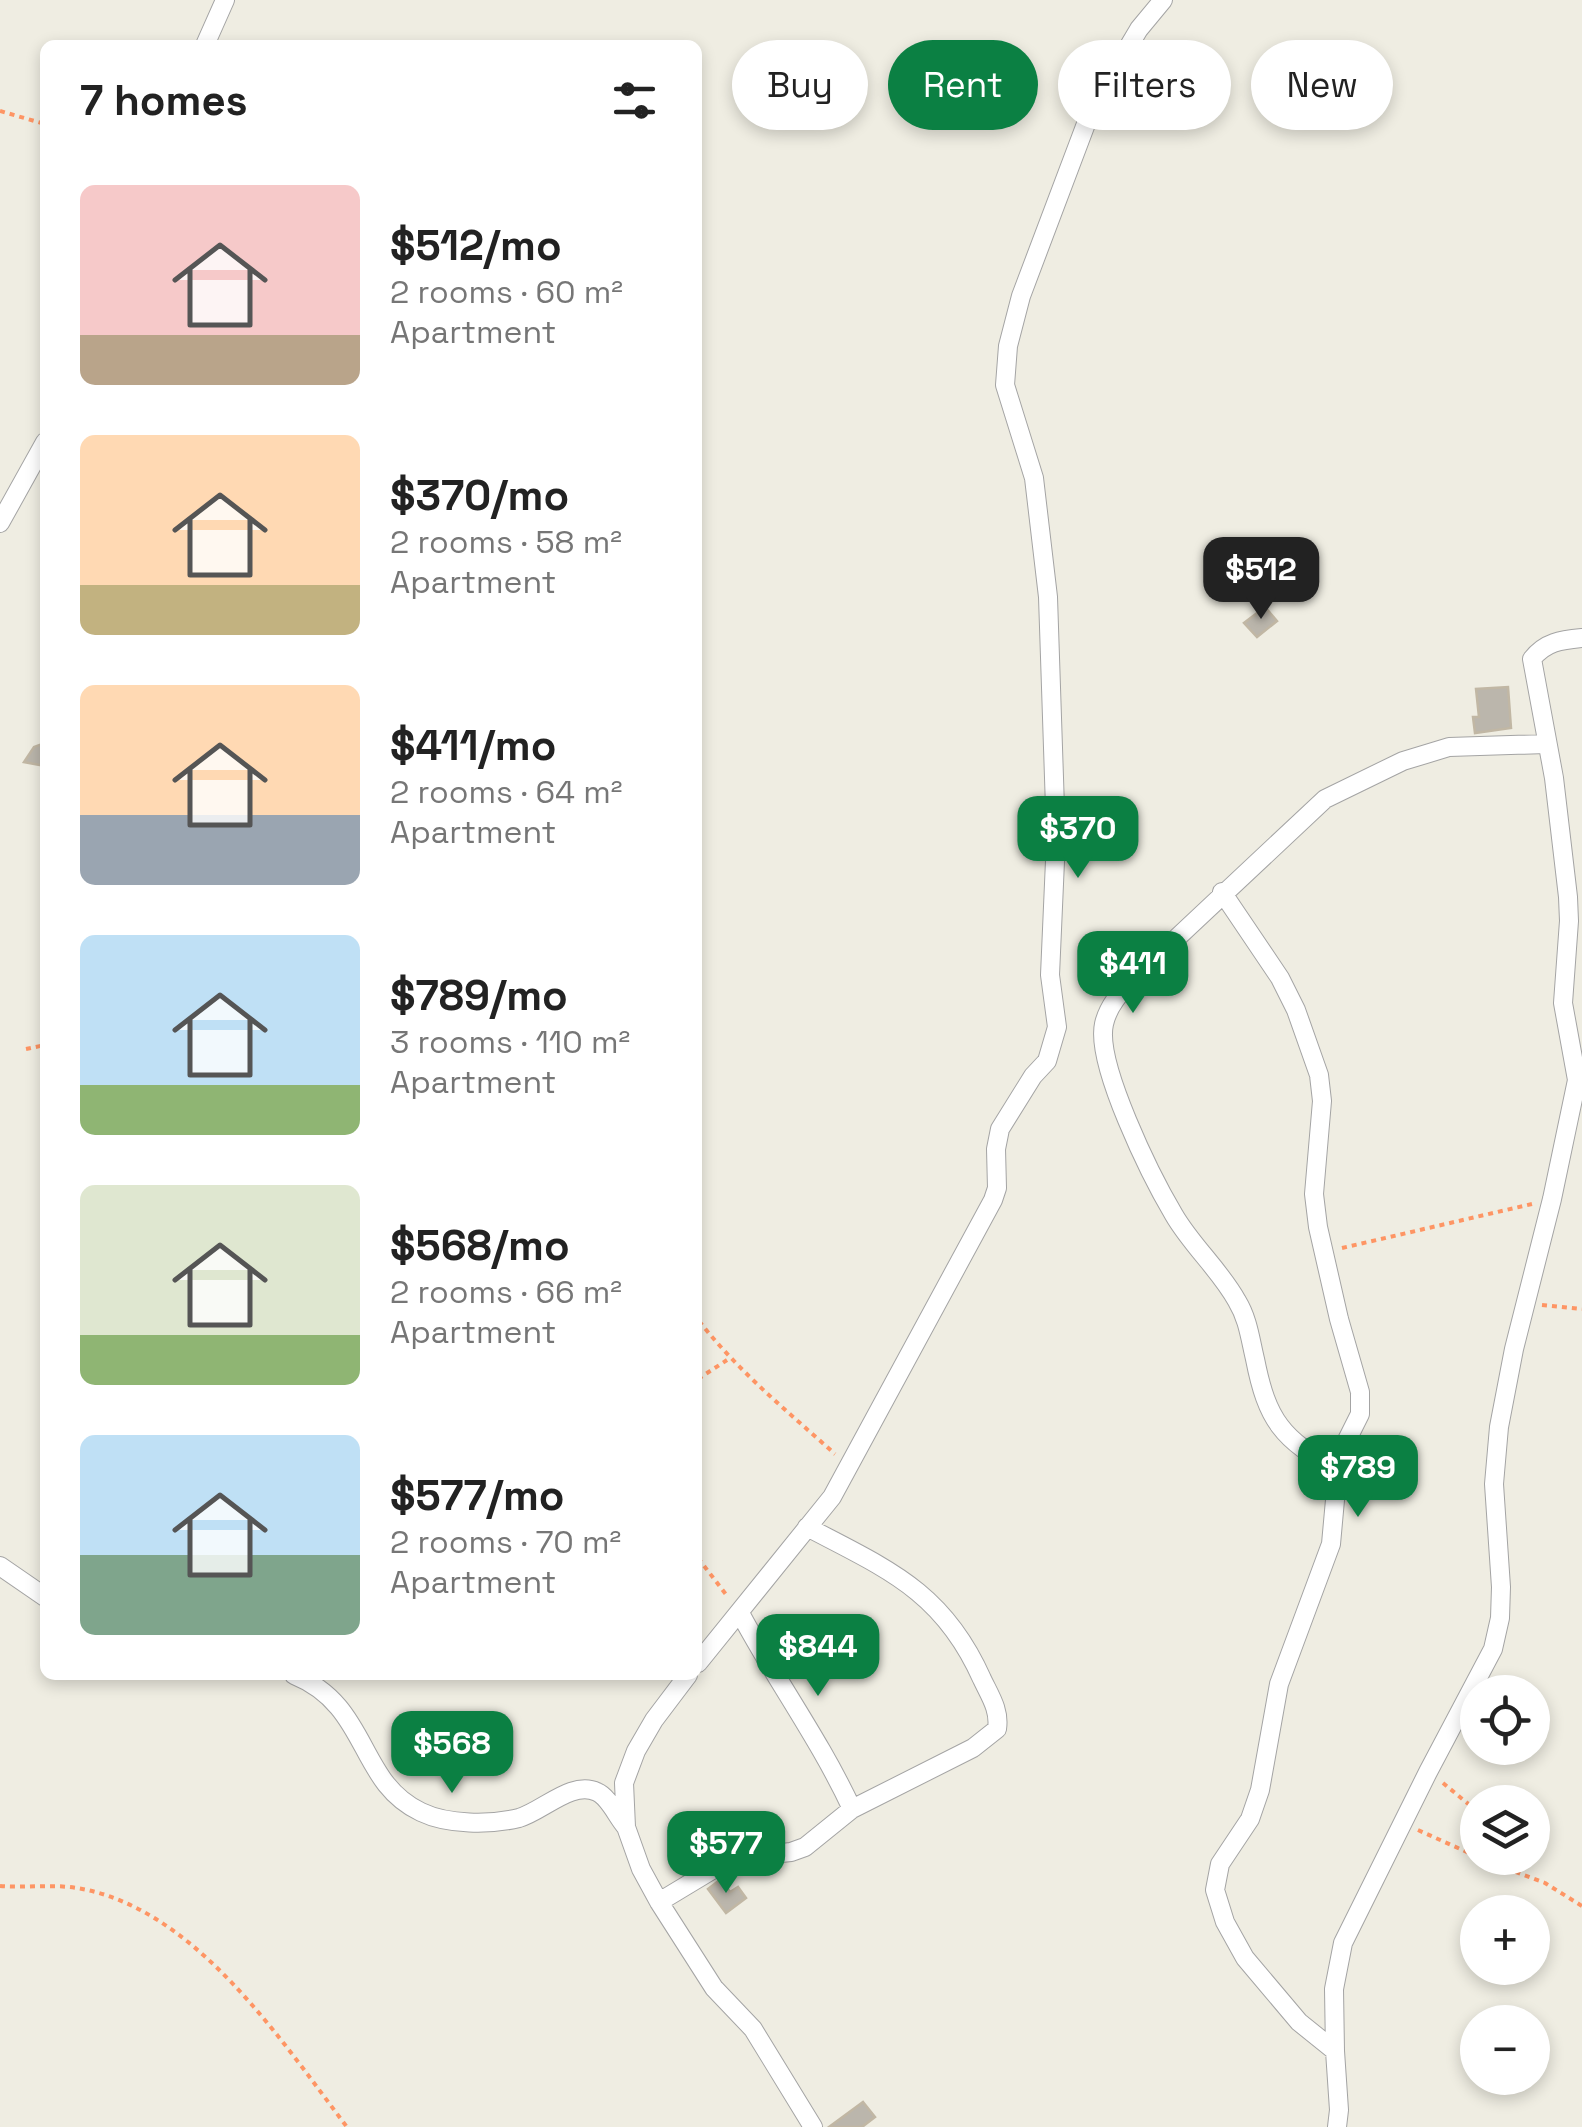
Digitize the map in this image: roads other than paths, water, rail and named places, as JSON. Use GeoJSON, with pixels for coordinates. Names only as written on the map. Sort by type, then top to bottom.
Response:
{"type":"FeatureCollection","features":[{"type":"Feature","properties":{"kind":"street"},"geometry":{"type":"LineString","coordinates":[[207,40],[225,0]]}},
{"type":"Feature","properties":{"kind":"street"},"geometry":{"type":"LineString","coordinates":[[702,1659],[832,1498],[993,1200],[1000,1129],[1047,1061],[1057,1027],[1050,974],[1056,838],[1048,597],[1034,478],[1005,386],[1008,346],[1021,296],[1092,108],[1139,29],[1163,0]]}},
{"type":"Feature","properties":{"kind":"street"},"geometry":{"type":"LineString","coordinates":[[0,523],[40,451]]}},
{"type":"Feature","properties":{"kind":"street"},"geometry":{"type":"LineString","coordinates":[[1337,2127],[1334,1990],[1343,1943],[1494,1649],[1500,1618],[1501,1557],[1494,1484],[1499,1427],[1577,1080],[1563,1003],[1570,922],[1568,897],[1554,778],[1532,660],[1539,650],[1555,641],[1582,638]]}},
{"type":"Feature","properties":{"kind":"street"},"geometry":{"type":"LineString","coordinates":[[1337,1469],[1293,1443],[1266,1404],[1248,1322],[1217,1270],[1176,1218],[1116,1090],[1102,1051],[1104,1025],[1113,1002],[1222,892],[1325,799],[1370,775],[1449,748],[1546,744]]}},
{"type":"Feature","properties":{"kind":"street"},"geometry":{"type":"LineString","coordinates":[[1222,892],[1280,978],[1319,1075],[1322,1102],[1314,1194],[1338,1319],[1360,1392],[1360,1414],[1338,1456],[1331,1544],[1279,1684],[1256,1805],[1220,1864],[1215,1890],[1225,1922],[1245,1958],[1299,2022],[1335,2051]]}},
{"type":"Feature","properties":{"kind":"street"},"geometry":{"type":"LineString","coordinates":[[659,1902],[743,1857],[805,1847],[852,1808],[989,1738],[997,1729],[999,1716],[970,1650],[936,1606],[907,1580],[808,1526]]}},
{"type":"Feature","properties":{"kind":"street"},"geometry":{"type":"LineString","coordinates":[[0,1566],[40,1594]]}},
{"type":"Feature","properties":{"kind":"street"},"geometry":{"type":"LineString","coordinates":[[740,1613],[852,1808]]}},
{"type":"Feature","properties":{"kind":"street"},"geometry":{"type":"LineString","coordinates":[[302,1680],[333,1698],[354,1725],[370,1760],[392,1792],[421,1812],[466,1822],[501,1820],[522,1817],[575,1791],[587,1789],[604,1796],[626,1827],[641,1869],[659,1902],[714,1988],[752,2029],[813,2127]]}},
{"type":"Feature","properties":{"kind":"street"},"geometry":{"type":"LineString","coordinates":[[626,1827],[624,1783],[636,1751],[684,1680]]}}]}
